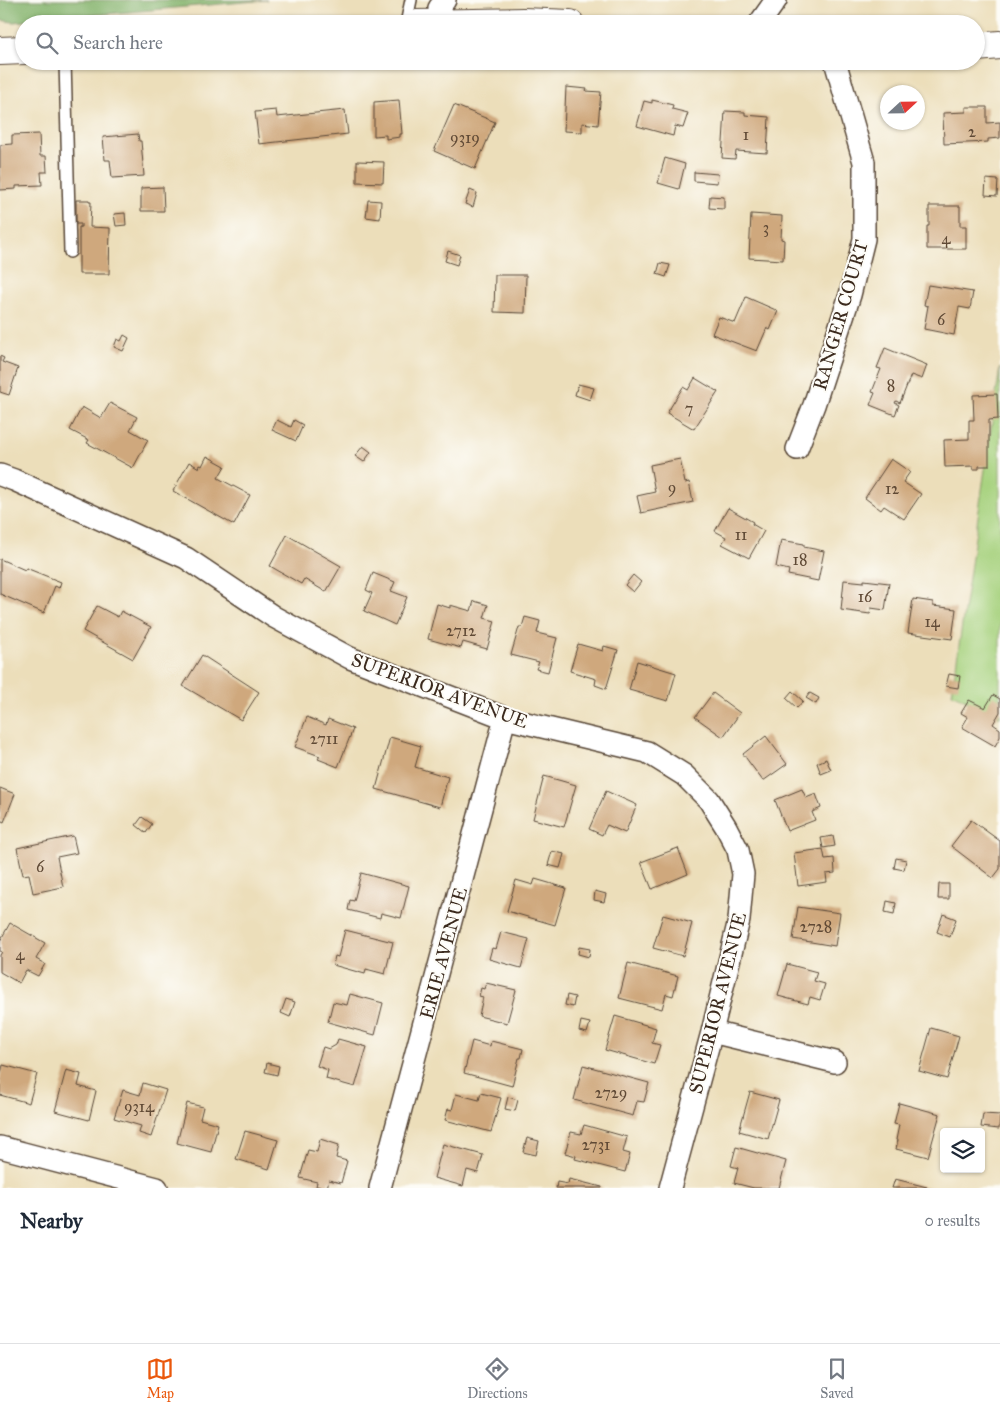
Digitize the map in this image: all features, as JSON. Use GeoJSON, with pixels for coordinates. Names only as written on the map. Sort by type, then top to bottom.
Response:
{"type":"FeatureCollection","features":[{"type":"Feature","properties":{"kind":"street"},"geometry":{"type":"LineString","coordinates":[[765,15],[776,0]]}},
{"type":"Feature","properties":{"kind":"street"},"geometry":{"type":"LineString","coordinates":[[985,46],[1000,45]]}},
{"type":"Feature","properties":{"kind":"street"},"geometry":{"type":"LineString","coordinates":[[0,51],[15,50]]}},
{"type":"Feature","properties":{"kind":"street","name":"RANGER COURT"},"geometry":{"type":"LineString","coordinates":[[796,449],[814,405],[844,314],[864,239],[864,162],[838,70]]}},
{"type":"Feature","properties":{"kind":"street","name":"SUPERIOR AVENUE"},"geometry":{"type":"LineString","coordinates":[[0,475],[186,558],[274,617],[350,658],[427,686],[505,718],[647,752],[684,775],[709,800],[726,826],[738,850],[744,874],[739,920],[712,1032],[670,1188]]}},
{"type":"Feature","properties":{"kind":"street","name":"ERIE AVENUE"},"geometry":{"type":"LineString","coordinates":[[380,1188],[505,718]]}},
{"type":"Feature","properties":{"kind":"street"},"geometry":{"type":"LineString","coordinates":[[712,1032],[836,1062]]}},
{"type":"Feature","properties":{"kind":"street"},"geometry":{"type":"LineString","coordinates":[[0,1147],[87,1180],[157,1188]]}},
{"type":"Feature","properties":{"kind":"lane"},"geometry":{"type":"LineString","coordinates":[[408,15],[411,0]]}},
{"type":"Feature","properties":{"kind":"lane"},"geometry":{"type":"LineString","coordinates":[[65,70],[70,252]]}},
{"type":"Feature","properties":{"kind":"green space"},"geometry":{"type":"Polygon","coordinates":[[[0,0],[267,0],[94,15],[15,15],[15,22],[0,20],[0,0]]]}},
{"type":"Feature","properties":{"kind":"green space"},"geometry":{"type":"Polygon","coordinates":[[[1000,368],[1000,717],[952,693],[1000,368]]]}},
{"type":"Feature","properties":{"kind":"building"},"geometry":{"type":"Polygon","coordinates":[[[566,87],[601,92],[598,125],[582,123],[582,132],[564,131],[566,87]]]}},
{"type":"Feature","properties":{"kind":"building"},"geometry":{"type":"Polygon","coordinates":[[[399,100],[402,134],[400,134],[400,137],[386,139],[386,135],[374,136],[374,102],[399,100]]]}},
{"type":"Feature","properties":{"kind":"building"},"geometry":{"type":"Polygon","coordinates":[[[652,100],[673,105],[672,109],[688,113],[683,128],[675,126],[673,136],[637,126],[644,101],[652,103],[652,100]]]}},
{"type":"Feature","properties":{"kind":"building"},"geometry":{"type":"Polygon","coordinates":[[[454,105],[495,122],[475,169],[434,151],[454,105]]]}},
{"type":"Feature","properties":{"kind":"building"},"geometry":{"type":"Polygon","coordinates":[[[966,107],[987,107],[987,123],[1000,122],[1000,138],[988,139],[988,142],[944,144],[943,113],[966,112],[966,107]]]}},
{"type":"Feature","properties":{"kind":"building"},"geometry":{"type":"Polygon","coordinates":[[[276,110],[277,117],[345,110],[348,134],[259,144],[255,112],[276,110]]]}},
{"type":"Feature","properties":{"kind":"building"},"geometry":{"type":"Polygon","coordinates":[[[725,111],[745,112],[745,115],[769,117],[767,153],[736,151],[735,159],[722,158],[725,111]]]}},
{"type":"Feature","properties":{"kind":"building"},"geometry":{"type":"Polygon","coordinates":[[[39,134],[40,156],[46,156],[47,172],[41,172],[42,185],[16,186],[16,189],[0,190],[0,145],[12,144],[12,135],[39,134]]]}},
{"type":"Feature","properties":{"kind":"building"},"geometry":{"type":"Polygon","coordinates":[[[138,134],[139,141],[141,141],[144,176],[112,178],[110,160],[105,160],[103,137],[138,134]]]}},
{"type":"Feature","properties":{"kind":"building"},"geometry":{"type":"Polygon","coordinates":[[[665,158],[685,164],[679,189],[658,183],[665,158]]]}},
{"type":"Feature","properties":{"kind":"building"},"geometry":{"type":"Polygon","coordinates":[[[357,161],[384,162],[383,183],[357,182],[357,161]]]}},
{"type":"Feature","properties":{"kind":"building"},"geometry":{"type":"Polygon","coordinates":[[[694,172],[718,174],[717,183],[694,181],[694,172]]]}},
{"type":"Feature","properties":{"kind":"building"},"geometry":{"type":"Polygon","coordinates":[[[986,179],[998,180],[997,196],[985,195],[986,179]]]}},
{"type":"Feature","properties":{"kind":"building"},"geometry":{"type":"Polygon","coordinates":[[[163,187],[164,211],[141,211],[141,188],[163,187]]]}},
{"type":"Feature","properties":{"kind":"building"},"geometry":{"type":"Polygon","coordinates":[[[470,190],[477,193],[473,207],[465,204],[470,190]]]}},
{"type":"Feature","properties":{"kind":"building"},"geometry":{"type":"Polygon","coordinates":[[[710,196],[724,197],[724,209],[709,208],[710,196]]]}},
{"type":"Feature","properties":{"kind":"building"},"geometry":{"type":"Polygon","coordinates":[[[76,200],[89,200],[91,202],[90,227],[110,228],[109,274],[79,274],[79,227],[81,227],[81,224],[76,224],[76,200]]]}},
{"type":"Feature","properties":{"kind":"building"},"geometry":{"type":"Polygon","coordinates":[[[368,200],[381,201],[380,219],[366,217],[368,200]]]}},
{"type":"Feature","properties":{"kind":"building"},"geometry":{"type":"Polygon","coordinates":[[[929,206],[960,206],[960,226],[966,226],[966,249],[927,249],[929,206]]]}},
{"type":"Feature","properties":{"kind":"building"},"geometry":{"type":"Polygon","coordinates":[[[125,213],[126,225],[116,226],[114,214],[125,213]]]}},
{"type":"Feature","properties":{"kind":"building"},"geometry":{"type":"Polygon","coordinates":[[[751,214],[782,216],[781,239],[784,240],[783,260],[749,258],[751,214]]]}},
{"type":"Feature","properties":{"kind":"building"},"geometry":{"type":"Polygon","coordinates":[[[448,251],[460,255],[457,265],[445,261],[448,251]]]}},
{"type":"Feature","properties":{"kind":"building"},"geometry":{"type":"Polygon","coordinates":[[[660,263],[670,265],[666,277],[657,274],[660,263]]]}},
{"type":"Feature","properties":{"kind":"building"},"geometry":{"type":"Polygon","coordinates":[[[495,275],[526,275],[525,313],[494,312],[495,275]]]}},
{"type":"Feature","properties":{"kind":"building"},"geometry":{"type":"Polygon","coordinates":[[[928,285],[973,292],[970,309],[959,307],[954,335],[924,329],[928,306],[924,305],[928,285]]]}},
{"type":"Feature","properties":{"kind":"building"},"geometry":{"type":"Polygon","coordinates":[[[746,297],[778,311],[770,330],[767,328],[757,351],[712,334],[719,317],[735,323],[746,297]]]}},
{"type":"Feature","properties":{"kind":"building"},"geometry":{"type":"Polygon","coordinates":[[[124,335],[129,338],[123,351],[114,347],[117,339],[121,341],[124,335]]]}},
{"type":"Feature","properties":{"kind":"building"},"geometry":{"type":"Polygon","coordinates":[[[885,348],[927,365],[922,379],[911,375],[900,403],[896,401],[895,403],[899,405],[895,415],[870,405],[875,393],[872,392],[881,369],[877,368],[885,348]]]}},
{"type":"Feature","properties":{"kind":"building"},"geometry":{"type":"Polygon","coordinates":[[[0,356],[4,358],[2,362],[18,368],[9,395],[0,392],[0,356]]]}},
{"type":"Feature","properties":{"kind":"building"},"geometry":{"type":"Polygon","coordinates":[[[695,378],[718,392],[694,429],[667,413],[683,387],[688,390],[695,378]]]}},
{"type":"Feature","properties":{"kind":"building"},"geometry":{"type":"Polygon","coordinates":[[[578,384],[594,388],[590,400],[575,395],[578,384]]]}},
{"type":"Feature","properties":{"kind":"building"},"geometry":{"type":"Polygon","coordinates":[[[997,394],[998,419],[989,420],[989,466],[979,466],[979,469],[973,469],[973,466],[945,467],[944,440],[969,439],[969,420],[974,420],[973,395],[997,394]]]}},
{"type":"Feature","properties":{"kind":"building"},"geometry":{"type":"Polygon","coordinates":[[[110,403],[137,417],[130,430],[148,440],[133,468],[87,443],[89,440],[70,430],[82,407],[101,418],[110,403]]]}},
{"type":"Feature","properties":{"kind":"building"},"geometry":{"type":"Polygon","coordinates":[[[277,420],[291,427],[294,420],[303,425],[296,441],[272,430],[277,420]]]}},
{"type":"Feature","properties":{"kind":"building"},"geometry":{"type":"Polygon","coordinates":[[[363,446],[371,452],[364,462],[355,456],[363,446]]]}},
{"type":"Feature","properties":{"kind":"building"},"geometry":{"type":"Polygon","coordinates":[[[207,456],[225,466],[218,478],[250,495],[234,525],[173,491],[189,462],[199,468],[207,456]]]}},
{"type":"Feature","properties":{"kind":"building"},"geometry":{"type":"Polygon","coordinates":[[[680,459],[685,483],[689,482],[693,502],[641,513],[637,496],[655,492],[650,465],[680,459]]]}},
{"type":"Feature","properties":{"kind":"building"},"geometry":{"type":"Polygon","coordinates":[[[891,459],[910,472],[903,482],[921,494],[904,519],[884,506],[881,510],[865,498],[891,459]]]}},
{"type":"Feature","properties":{"kind":"building"},"geometry":{"type":"Polygon","coordinates":[[[728,508],[753,522],[752,524],[764,531],[749,558],[722,544],[726,537],[715,531],[728,508]]]}},
{"type":"Feature","properties":{"kind":"building"},"geometry":{"type":"Polygon","coordinates":[[[287,535],[341,566],[326,592],[304,579],[301,584],[270,566],[287,535]]]}},
{"type":"Feature","properties":{"kind":"building"},"geometry":{"type":"Polygon","coordinates":[[[781,540],[804,544],[804,547],[824,551],[818,581],[788,575],[789,570],[776,567],[781,540]]]}},
{"type":"Feature","properties":{"kind":"building"},"geometry":{"type":"Polygon","coordinates":[[[0,559],[61,582],[59,588],[55,586],[44,613],[0,594],[0,559]]]}},
{"type":"Feature","properties":{"kind":"building"},"geometry":{"type":"Polygon","coordinates":[[[373,573],[395,582],[391,591],[407,597],[395,625],[364,611],[372,593],[366,590],[373,573]]]}},
{"type":"Feature","properties":{"kind":"building"},"geometry":{"type":"Polygon","coordinates":[[[633,575],[641,582],[633,592],[625,585],[633,575]]]}},
{"type":"Feature","properties":{"kind":"building"},"geometry":{"type":"Polygon","coordinates":[[[844,580],[889,583],[885,610],[871,608],[870,614],[841,610],[844,580]]]}},
{"type":"Feature","properties":{"kind":"building"},"geometry":{"type":"Polygon","coordinates":[[[913,599],[933,602],[933,606],[956,609],[952,639],[908,633],[913,599]]]}},
{"type":"Feature","properties":{"kind":"building"},"geometry":{"type":"Polygon","coordinates":[[[474,601],[488,605],[484,618],[495,621],[487,649],[463,642],[461,648],[428,639],[437,604],[450,608],[450,605],[471,611],[474,601]]]}},
{"type":"Feature","properties":{"kind":"building"},"geometry":{"type":"Polygon","coordinates":[[[97,606],[118,617],[121,611],[151,627],[133,659],[83,631],[97,606]]]}},
{"type":"Feature","properties":{"kind":"building"},"geometry":{"type":"Polygon","coordinates":[[[525,617],[540,621],[537,633],[557,638],[548,672],[536,669],[539,662],[511,655],[519,627],[522,627],[525,617]]]}},
{"type":"Feature","properties":{"kind":"building"},"geometry":{"type":"Polygon","coordinates":[[[578,644],[603,651],[604,646],[618,650],[606,689],[595,685],[596,679],[570,671],[578,644]]]}},
{"type":"Feature","properties":{"kind":"building"},"geometry":{"type":"Polygon","coordinates":[[[202,655],[259,692],[241,720],[183,686],[202,655]]]}},
{"type":"Feature","properties":{"kind":"building"},"geometry":{"type":"Polygon","coordinates":[[[637,661],[676,673],[668,701],[629,690],[637,661]]]}},
{"type":"Feature","properties":{"kind":"building"},"geometry":{"type":"Polygon","coordinates":[[[949,674],[960,676],[958,688],[946,686],[949,674]]]}},
{"type":"Feature","properties":{"kind":"building"},"geometry":{"type":"Polygon","coordinates":[[[792,691],[803,701],[797,708],[786,698],[792,691]]]}},
{"type":"Feature","properties":{"kind":"building"},"geometry":{"type":"Polygon","coordinates":[[[713,693],[740,713],[723,737],[695,717],[713,693]]]}},
{"type":"Feature","properties":{"kind":"building"},"geometry":{"type":"Polygon","coordinates":[[[810,693],[819,698],[816,704],[806,698],[810,693]]]}},
{"type":"Feature","properties":{"kind":"building"},"geometry":{"type":"Polygon","coordinates":[[[993,695],[1000,699],[1000,712],[993,724],[1000,729],[1000,737],[995,746],[962,727],[968,717],[961,713],[969,700],[985,708],[993,695]]]}},
{"type":"Feature","properties":{"kind":"building"},"geometry":{"type":"Polygon","coordinates":[[[307,717],[326,725],[328,719],[353,729],[338,767],[318,759],[320,756],[295,747],[307,717]]]}},
{"type":"Feature","properties":{"kind":"building"},"geometry":{"type":"Polygon","coordinates":[[[766,736],[787,764],[763,781],[743,754],[766,736]]]}},
{"type":"Feature","properties":{"kind":"building"},"geometry":{"type":"Polygon","coordinates":[[[390,737],[421,746],[415,767],[448,777],[440,807],[376,789],[390,737]]]}},
{"type":"Feature","properties":{"kind":"building"},"geometry":{"type":"Polygon","coordinates":[[[826,759],[831,770],[821,774],[817,763],[826,759]]]}},
{"type":"Feature","properties":{"kind":"building"},"geometry":{"type":"Polygon","coordinates":[[[544,776],[576,785],[564,827],[533,819],[544,776]]]}},
{"type":"Feature","properties":{"kind":"building"},"geometry":{"type":"Polygon","coordinates":[[[0,788],[15,794],[4,822],[0,820],[0,788]]]}},
{"type":"Feature","properties":{"kind":"building"},"geometry":{"type":"Polygon","coordinates":[[[802,789],[806,798],[816,794],[821,808],[812,812],[815,820],[787,831],[775,800],[802,789]]]}},
{"type":"Feature","properties":{"kind":"building"},"geometry":{"type":"Polygon","coordinates":[[[606,791],[637,805],[625,833],[607,825],[602,835],[589,829],[606,791]]]}},
{"type":"Feature","properties":{"kind":"building"},"geometry":{"type":"Polygon","coordinates":[[[142,817],[152,824],[146,833],[136,825],[142,817]]]}},
{"type":"Feature","properties":{"kind":"building"},"geometry":{"type":"Polygon","coordinates":[[[971,820],[1000,841],[1000,869],[993,878],[951,846],[971,820]]]}},
{"type":"Feature","properties":{"kind":"building"},"geometry":{"type":"Polygon","coordinates":[[[73,836],[77,853],[57,857],[63,887],[33,893],[29,874],[23,875],[17,848],[73,836]]]}},
{"type":"Feature","properties":{"kind":"building"},"geometry":{"type":"Polygon","coordinates":[[[833,836],[835,846],[823,848],[821,838],[833,836]]]}},
{"type":"Feature","properties":{"kind":"building"},"geometry":{"type":"Polygon","coordinates":[[[678,848],[688,874],[652,889],[641,862],[678,848]]]}},
{"type":"Feature","properties":{"kind":"building"},"geometry":{"type":"Polygon","coordinates":[[[823,849],[825,859],[834,858],[835,873],[826,874],[827,882],[798,886],[794,853],[823,849]]]}},
{"type":"Feature","properties":{"kind":"building"},"geometry":{"type":"Polygon","coordinates":[[[552,851],[564,854],[560,868],[548,865],[552,851]]]}},
{"type":"Feature","properties":{"kind":"building"},"geometry":{"type":"Polygon","coordinates":[[[896,858],[906,860],[904,870],[894,868],[896,858]]]}},
{"type":"Feature","properties":{"kind":"building"},"geometry":{"type":"Polygon","coordinates":[[[361,873],[409,886],[401,918],[381,913],[380,918],[348,910],[350,900],[354,901],[361,873]]]}},
{"type":"Feature","properties":{"kind":"building"},"geometry":{"type":"Polygon","coordinates":[[[535,879],[566,888],[555,925],[507,911],[516,880],[533,885],[535,879]]]}},
{"type":"Feature","properties":{"kind":"building"},"geometry":{"type":"Polygon","coordinates":[[[939,884],[949,884],[949,899],[938,899],[939,884]]]}},
{"type":"Feature","properties":{"kind":"building"},"geometry":{"type":"Polygon","coordinates":[[[595,891],[606,894],[604,902],[594,900],[595,891]]]}},
{"type":"Feature","properties":{"kind":"building"},"geometry":{"type":"Polygon","coordinates":[[[887,901],[896,903],[894,914],[885,912],[887,901]]]}},
{"type":"Feature","properties":{"kind":"building"},"geometry":{"type":"Polygon","coordinates":[[[798,907],[840,913],[835,946],[793,939],[798,907]]]}},
{"type":"Feature","properties":{"kind":"building"},"geometry":{"type":"Polygon","coordinates":[[[943,914],[956,919],[950,937],[937,932],[943,914]]]}},
{"type":"Feature","properties":{"kind":"building"},"geometry":{"type":"Polygon","coordinates":[[[663,915],[692,923],[683,956],[653,948],[663,915]]]}},
{"type":"Feature","properties":{"kind":"building"},"geometry":{"type":"Polygon","coordinates":[[[10,923],[45,943],[36,959],[45,964],[38,976],[26,970],[19,983],[0,972],[0,955],[2,952],[0,951],[0,941],[10,923]]]}},
{"type":"Feature","properties":{"kind":"building"},"geometry":{"type":"Polygon","coordinates":[[[345,930],[393,942],[385,974],[366,969],[365,974],[333,965],[335,956],[338,957],[345,930]]]}},
{"type":"Feature","properties":{"kind":"building"},"geometry":{"type":"Polygon","coordinates":[[[501,932],[529,939],[521,968],[489,959],[492,948],[496,949],[501,932]]]}},
{"type":"Feature","properties":{"kind":"building"},"geometry":{"type":"Polygon","coordinates":[[[579,947],[590,949],[589,957],[578,954],[579,947]]]}},
{"type":"Feature","properties":{"kind":"building"},"geometry":{"type":"Polygon","coordinates":[[[628,963],[678,976],[673,996],[666,994],[662,1009],[619,998],[628,963]]]}},
{"type":"Feature","properties":{"kind":"building"},"geometry":{"type":"Polygon","coordinates":[[[787,964],[817,972],[814,981],[825,984],[820,1000],[810,997],[808,1004],[778,996],[787,964]]]}},
{"type":"Feature","properties":{"kind":"building"},"geometry":{"type":"Polygon","coordinates":[[[486,983],[516,990],[507,1023],[479,1016],[483,997],[479,996],[481,988],[484,989],[486,983]]]}},
{"type":"Feature","properties":{"kind":"building"},"geometry":{"type":"Polygon","coordinates":[[[350,994],[383,1003],[375,1035],[328,1022],[333,1002],[347,1005],[350,994]]]}},
{"type":"Feature","properties":{"kind":"building"},"geometry":{"type":"Polygon","coordinates":[[[567,995],[575,997],[573,1007],[565,1005],[567,995]]]}},
{"type":"Feature","properties":{"kind":"building"},"geometry":{"type":"Polygon","coordinates":[[[286,999],[295,1002],[290,1017],[281,1013],[286,999]]]}},
{"type":"Feature","properties":{"kind":"building"},"geometry":{"type":"Polygon","coordinates":[[[615,1016],[656,1028],[652,1043],[660,1045],[654,1064],[605,1050],[615,1016]]]}},
{"type":"Feature","properties":{"kind":"building"},"geometry":{"type":"Polygon","coordinates":[[[581,1021],[590,1023],[587,1033],[579,1031],[581,1021]]]}},
{"type":"Feature","properties":{"kind":"building"},"geometry":{"type":"Polygon","coordinates":[[[931,1028],[959,1036],[947,1079],[919,1071],[931,1028]]]}},
{"type":"Feature","properties":{"kind":"building"},"geometry":{"type":"Polygon","coordinates":[[[338,1039],[367,1047],[355,1087],[326,1079],[328,1070],[317,1066],[323,1047],[329,1049],[336,1045],[338,1039]]]}},
{"type":"Feature","properties":{"kind":"building"},"geometry":{"type":"Polygon","coordinates":[[[472,1041],[490,1046],[491,1041],[523,1049],[512,1086],[464,1073],[472,1041]]]}},
{"type":"Feature","properties":{"kind":"building"},"geometry":{"type":"Polygon","coordinates":[[[267,1063],[279,1066],[277,1075],[265,1072],[267,1063]]]}},
{"type":"Feature","properties":{"kind":"building"},"geometry":{"type":"Polygon","coordinates":[[[3,1065],[37,1074],[29,1103],[0,1095],[0,1077],[3,1065]]]}},
{"type":"Feature","properties":{"kind":"building"},"geometry":{"type":"Polygon","coordinates":[[[583,1065],[649,1083],[644,1102],[637,1101],[633,1116],[574,1100],[583,1065]]]}},
{"type":"Feature","properties":{"kind":"building"},"geometry":{"type":"Polygon","coordinates":[[[66,1070],[81,1074],[78,1086],[96,1091],[89,1120],[55,1111],[66,1070]]]}},
{"type":"Feature","properties":{"kind":"building"},"geometry":{"type":"Polygon","coordinates":[[[143,1083],[166,1090],[151,1137],[139,1133],[141,1126],[114,1118],[123,1090],[140,1095],[143,1083]]]}},
{"type":"Feature","properties":{"kind":"building"},"geometry":{"type":"Polygon","coordinates":[[[750,1092],[779,1100],[768,1139],[739,1131],[750,1092]]]}},
{"type":"Feature","properties":{"kind":"building"},"geometry":{"type":"Polygon","coordinates":[[[481,1093],[501,1098],[491,1132],[445,1120],[448,1109],[452,1110],[456,1094],[479,1100],[481,1093]]]}},
{"type":"Feature","properties":{"kind":"building"},"geometry":{"type":"Polygon","coordinates":[[[508,1097],[518,1100],[515,1111],[505,1109],[508,1097]]]}},
{"type":"Feature","properties":{"kind":"building"},"geometry":{"type":"Polygon","coordinates":[[[187,1103],[203,1107],[200,1119],[218,1124],[211,1152],[177,1143],[187,1103]]]}},
{"type":"Feature","properties":{"kind":"building"},"geometry":{"type":"Polygon","coordinates":[[[899,1103],[940,1114],[928,1157],[896,1149],[899,1125],[894,1124],[899,1103]]]}},
{"type":"Feature","properties":{"kind":"building"},"geometry":{"type":"Polygon","coordinates":[[[983,1114],[1000,1115],[999,1129],[981,1127],[983,1114]]]}},
{"type":"Feature","properties":{"kind":"building"},"geometry":{"type":"Polygon","coordinates":[[[584,1125],[627,1137],[623,1152],[630,1154],[625,1172],[575,1159],[576,1156],[565,1153],[571,1132],[581,1134],[584,1125]]]}},
{"type":"Feature","properties":{"kind":"building"},"geometry":{"type":"Polygon","coordinates":[[[245,1131],[278,1140],[269,1169],[236,1159],[245,1131]]]}},
{"type":"Feature","properties":{"kind":"building"},"geometry":{"type":"Polygon","coordinates":[[[527,1138],[539,1141],[536,1155],[523,1152],[527,1138]]]}},
{"type":"Feature","properties":{"kind":"building"},"geometry":{"type":"Polygon","coordinates":[[[320,1139],[339,1145],[336,1158],[347,1161],[341,1183],[329,1180],[327,1188],[316,1186],[317,1182],[300,1178],[308,1150],[317,1152],[320,1139]]]}},
{"type":"Feature","properties":{"kind":"building"},"geometry":{"type":"Polygon","coordinates":[[[443,1144],[483,1155],[478,1173],[467,1170],[463,1186],[434,1178],[443,1144]]]}},
{"type":"Feature","properties":{"kind":"building"},"geometry":{"type":"Polygon","coordinates":[[[736,1147],[786,1161],[779,1188],[754,1188],[734,1183],[738,1168],[731,1166],[736,1147]]]}},
{"type":"Feature","properties":{"kind":"building"},"geometry":{"type":"Polygon","coordinates":[[[569,1179],[602,1188],[556,1188],[557,1182],[568,1184],[569,1179]]]}},
{"type":"Feature","properties":{"kind":"building"},"geometry":{"type":"Polygon","coordinates":[[[895,1179],[927,1187],[927,1188],[892,1188],[895,1179]]]}}]}
